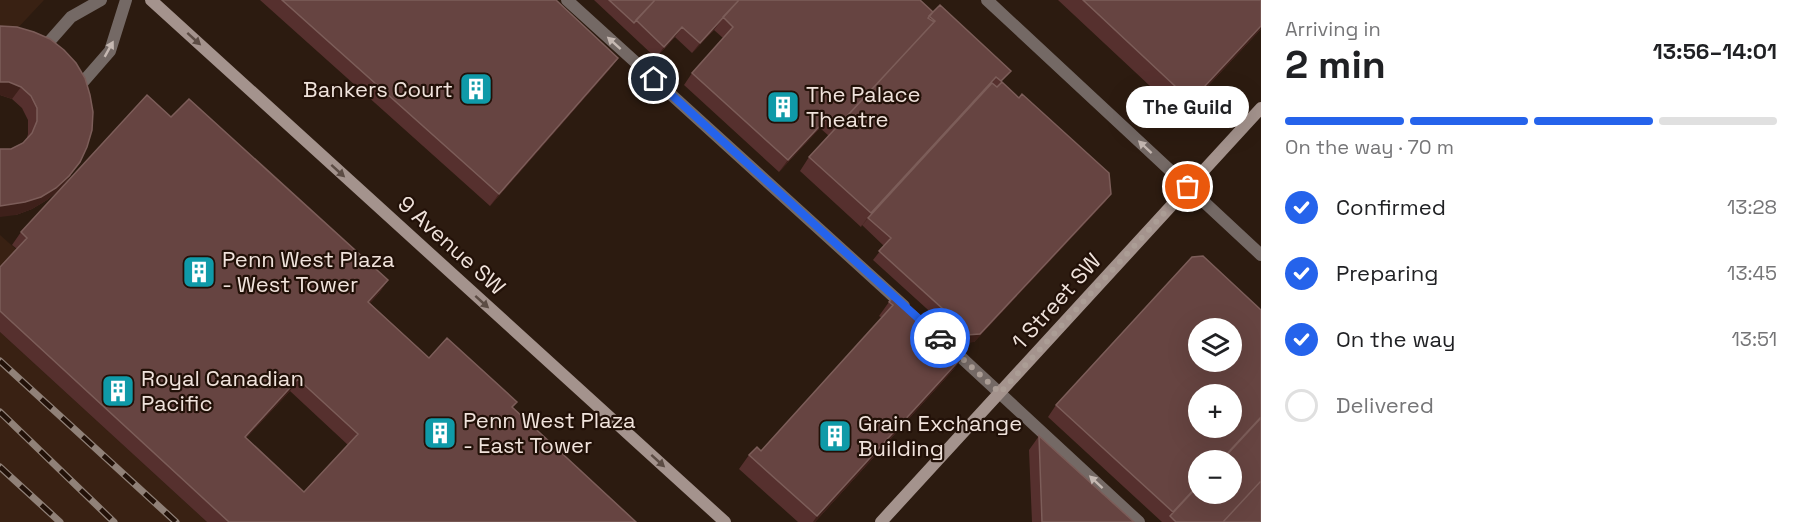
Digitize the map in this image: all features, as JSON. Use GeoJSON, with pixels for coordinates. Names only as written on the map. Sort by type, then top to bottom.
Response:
{"type":"FeatureCollection","features":[{"type":"Feature","properties":{"kind":"main road","name":"9 Avenue SW"},"geometry":{"type":"LineString","coordinates":[[150,0],[725,522]]}},
{"type":"Feature","properties":{"kind":"main road","name":"1 Street SW"},"geometry":{"type":"LineString","coordinates":[[881,522],[1261,108]]}},
{"type":"Feature","properties":{"kind":"street"},"geometry":{"type":"LineString","coordinates":[[41,51],[71,17],[101,0]]}},
{"type":"Feature","properties":{"kind":"street"},"geometry":{"type":"LineString","coordinates":[[76,90],[110,51],[126,0]]}},
{"type":"Feature","properties":{"kind":"street"},"geometry":{"type":"LineString","coordinates":[[567,0],[915,316]]}},
{"type":"Feature","properties":{"kind":"street"},"geometry":{"type":"LineString","coordinates":[[987,0],[1261,255]]}},
{"type":"Feature","properties":{"kind":"street"},"geometry":{"type":"LineString","coordinates":[[941,339],[1139,522]]}},
{"type":"Feature","properties":{"kind":"shaded area"},"geometry":{"type":"Polygon","coordinates":[[[0,0],[44,0],[0,47],[0,0]]]}},
{"type":"Feature","properties":{"kind":"shaded area"},"geometry":{"type":"Polygon","coordinates":[[[0,235],[18,251],[0,270],[0,235]]]}},
{"type":"Feature","properties":{"kind":"shaded area"},"geometry":{"type":"Polygon","coordinates":[[[0,332],[207,522],[0,522],[0,332]]]}},
{"type":"Feature","properties":{"kind":"building","name":"Bankers Court"},"geometry":{"type":"Polygon","coordinates":[[[282,0],[556,0],[618,58],[499,194],[282,0]]]}},
{"type":"Feature","properties":{"kind":"building"},"geometry":{"type":"Polygon","coordinates":[[[609,0],[655,0],[634,23],[609,0]]]}},
{"type":"Feature","properties":{"kind":"building"},"geometry":{"type":"Polygon","coordinates":[[[655,0],[739,0],[700,43],[682,27],[664,47],[636,20],[655,0]]]}},
{"type":"Feature","properties":{"kind":"building","name":"The Palace Theatre"},"geometry":{"type":"Polygon","coordinates":[[[739,0],[920,0],[933,12],[928,18],[934,22],[839,125],[829,116],[788,160],[692,73],[733,27],[723,17],[739,0]]]}},
{"type":"Feature","properties":{"kind":"building"},"geometry":{"type":"Polygon","coordinates":[[[1083,0],[1261,0],[1261,26],[1191,101],[1083,0]]]}},
{"type":"Feature","properties":{"kind":"building"},"geometry":{"type":"Polygon","coordinates":[[[940,5],[1011,71],[1001,81],[996,77],[871,213],[809,157],[935,21],[929,16],[940,5]]]}},
{"type":"Feature","properties":{"kind":"building"},"geometry":{"type":"Polygon","coordinates":[[[0,26],[17,27],[34,32],[50,39],[64,50],[76,63],[85,78],[93,112],[92,130],[87,147],[80,162],[69,176],[56,188],[41,197],[0,206],[0,149],[11,149],[23,143],[32,133],[37,121],[37,108],[31,96],[21,87],[9,82],[0,82],[0,26]]]}},
{"type":"Feature","properties":{"kind":"building"},"geometry":{"type":"Polygon","coordinates":[[[1002,82],[1019,98],[1022,94],[1109,173],[1111,194],[980,334],[966,335],[962,331],[965,329],[879,251],[891,238],[868,218],[992,83],[997,87],[1002,82]]]}},
{"type":"Feature","properties":{"kind":"building"},"geometry":{"type":"Polygon","coordinates":[[[147,95],[171,117],[189,99],[388,280],[368,302],[429,358],[447,338],[517,402],[512,407],[636,522],[229,522],[0,311],[0,267],[27,238],[21,232],[147,95]],[[298,379],[245,437],[304,492],[358,434],[298,379]]]}},
{"type":"Feature","properties":{"kind":"building"},"geometry":{"type":"Polygon","coordinates":[[[1203,256],[1261,310],[1261,417],[1242,437],[1242,384],[1188,384],[1188,438],[1241,438],[1230,450],[1188,450],[1188,496],[1173,512],[1056,405],[1192,257],[1203,256]]]}},
{"type":"Feature","properties":{"kind":"building","name":"Grain Exchange Building"},"geometry":{"type":"Polygon","coordinates":[[[896,294],[964,355],[817,516],[749,455],[757,447],[761,451],[893,305],[889,302],[896,294]]]}},
{"type":"Feature","properties":{"kind":"building"},"geometry":{"type":"Polygon","coordinates":[[[1261,418],[1261,481],[1242,502],[1242,450],[1231,450],[1261,418]]]}},
{"type":"Feature","properties":{"kind":"building"},"geometry":{"type":"Polygon","coordinates":[[[1039,436],[1134,522],[1042,522],[1039,436]]]}},
{"type":"Feature","properties":{"kind":"building"},"geometry":{"type":"Polygon","coordinates":[[[1261,481],[1261,522],[1223,522],[1242,504],[1261,481]]]}},
{"type":"Feature","properties":{"kind":"building"},"geometry":{"type":"Polygon","coordinates":[[[1188,497],[1188,504],[1240,504],[1223,522],[1176,522],[1170,516],[1188,497]]]}},
{"type":"Feature","properties":{"kind":"railway"},"geometry":{"type":"LineString","coordinates":[[0,361],[176,522]]}},
{"type":"Feature","properties":{"kind":"railway"},"geometry":{"type":"LineString","coordinates":[[0,412],[114,522]]}},
{"type":"Feature","properties":{"kind":"railway"},"geometry":{"type":"LineString","coordinates":[[0,467],[60,522]]}},
{"type":"Feature","properties":{"kind":"way so far"},"geometry":{"type":"LineString","coordinates":[[940,338],[1000,393],[1188,187]]}},
{"type":"Feature","properties":{"kind":"place","name":"Bankers Court"},"geometry":{"type":"Point","coordinates":[476,89]}},
{"type":"Feature","properties":{"kind":"place","name":"The Palace Theatre"},"geometry":{"type":"Point","coordinates":[783,107]}},
{"type":"Feature","properties":{"kind":"place","name":"The Guild"},"geometry":{"type":"Point","coordinates":[1188,187]}},
{"type":"Feature","properties":{"kind":"place","name":"Penn West Plaza - West Tower"},"geometry":{"type":"Point","coordinates":[199,272]}},
{"type":"Feature","properties":{"kind":"place","name":"Royal Canadian Pacific"},"geometry":{"type":"Point","coordinates":[118,391]}},
{"type":"Feature","properties":{"kind":"place","name":"Penn West Plaza - East Tower"},"geometry":{"type":"Point","coordinates":[440,433]}},
{"type":"Feature","properties":{"kind":"place","name":"Grain Exchange Building"},"geometry":{"type":"Point","coordinates":[835,436]}},
{"type":"Feature","properties":{"kind":"route"},"geometry":{"type":"LineString","coordinates":[[654,79],[940,338]]}}]}
